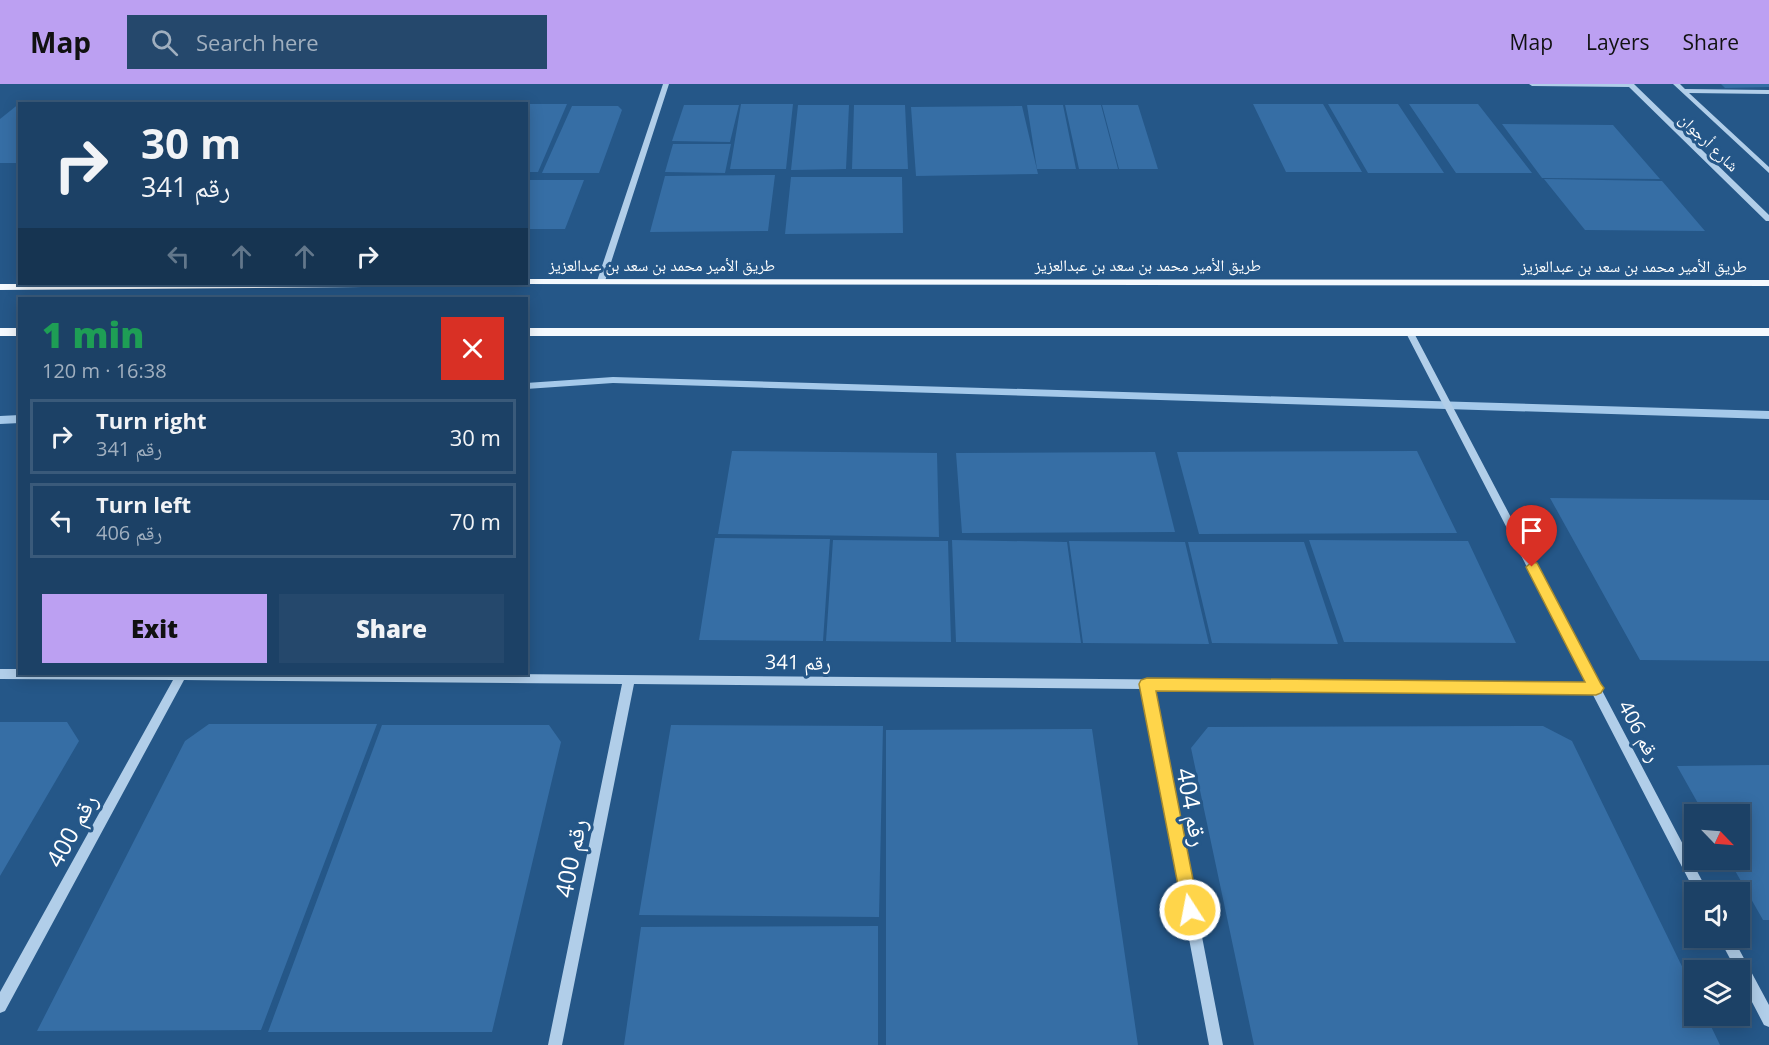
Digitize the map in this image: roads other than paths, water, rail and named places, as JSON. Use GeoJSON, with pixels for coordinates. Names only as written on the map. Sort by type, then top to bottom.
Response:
{"type":"FeatureCollection","features":[{"type":"Feature","properties":{"kind":"main road","name":"طريق الأمير محمد بن سعد بن عبدالعزيز"},"geometry":{"type":"LineString","coordinates":[[528,282],[1769,283]]}},
{"type":"Feature","properties":{"kind":"main road"},"geometry":{"type":"LineString","coordinates":[[0,287],[241,285]]}},
{"type":"Feature","properties":{"kind":"main road"},"geometry":{"type":"LineString","coordinates":[[0,332],[18,332]]}},
{"type":"Feature","properties":{"kind":"main road"},"geometry":{"type":"LineString","coordinates":[[528,332],[1769,332]]}},
{"type":"Feature","properties":{"kind":"street"},"geometry":{"type":"LineString","coordinates":[[600,281],[666,84]]}},
{"type":"Feature","properties":{"kind":"street"},"geometry":{"type":"LineString","coordinates":[[1532,84],[1631,85]]}},
{"type":"Feature","properties":{"kind":"street","name":"شارع أرجوان"},"geometry":{"type":"LineString","coordinates":[[1676,84],[1769,171]]}},
{"type":"Feature","properties":{"kind":"street","name":"شارع أرجوان"},"geometry":{"type":"LineString","coordinates":[[1631,85],[1768,218]]}},
{"type":"Feature","properties":{"kind":"street"},"geometry":{"type":"LineString","coordinates":[[1684,91],[1769,92]]}},
{"type":"Feature","properties":{"kind":"street","name":"رقم 406"},"geometry":{"type":"LineString","coordinates":[[1410,333],[1697,882]]}},
{"type":"Feature","properties":{"kind":"street","name":"رقم 341"},"geometry":{"type":"LineString","coordinates":[[0,674],[18,674]]}},
{"type":"Feature","properties":{"kind":"street","name":"رقم 341"},"geometry":{"type":"LineString","coordinates":[[90,675],[1596,688]]}},
{"type":"Feature","properties":{"kind":"street","name":"رقم 400"},"geometry":{"type":"LineString","coordinates":[[0,1006],[181,676]]}},
{"type":"Feature","properties":{"kind":"street","name":"رقم 400"},"geometry":{"type":"LineString","coordinates":[[555,1045],[629,680]]}},
{"type":"Feature","properties":{"kind":"street","name":"رقم 404"},"geometry":{"type":"LineString","coordinates":[[1147,684],[1216,1045]]}},
{"type":"Feature","properties":{"kind":"street"},"geometry":{"type":"LineString","coordinates":[[1731,948],[1769,1020]]}},
{"type":"Feature","properties":{"kind":"waterway"},"geometry":{"type":"LineString","coordinates":[[528,386],[613,380],[1769,415]]}},
{"type":"Feature","properties":{"kind":"waterway"},"geometry":{"type":"LineString","coordinates":[[0,420],[18,419]]}}]}
